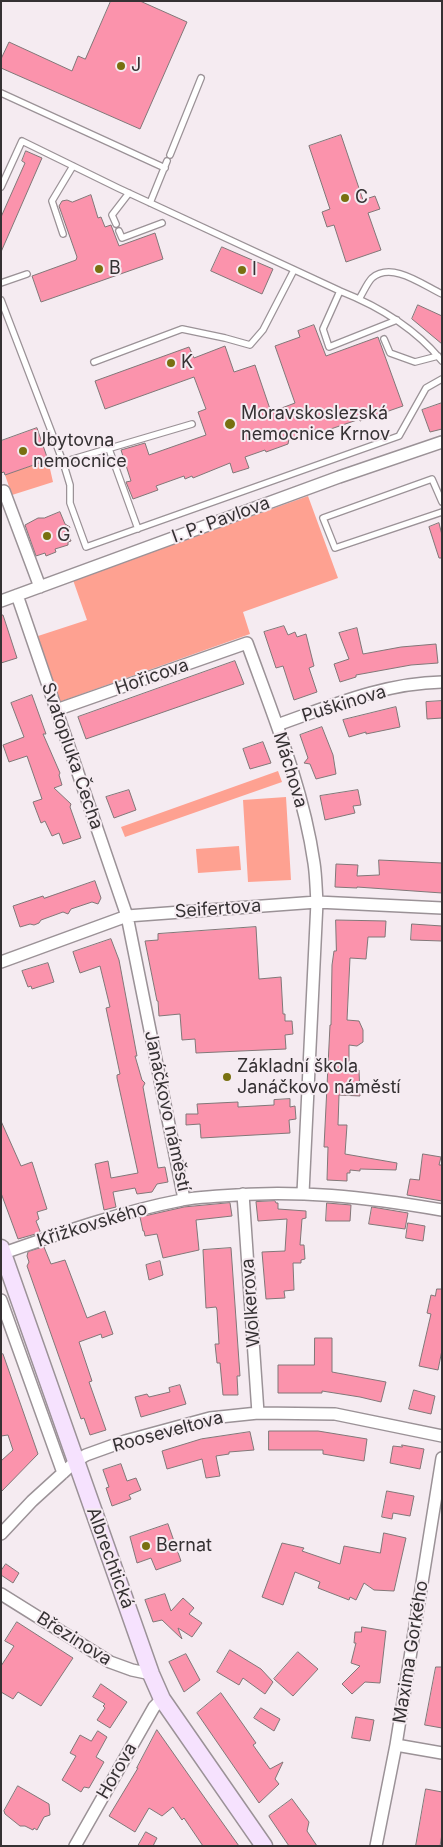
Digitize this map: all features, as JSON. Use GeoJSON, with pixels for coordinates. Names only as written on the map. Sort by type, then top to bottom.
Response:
{"type":"FeatureCollection","features":[{"type":"Feature","properties":{"kind":"main road","name":"Albrechtická"},"geometry":{"type":"LineString","coordinates":[[2,1252],[151,1674],[162,1699],[264,1846]]}},
{"type":"Feature","properties":{"kind":"street","name":"I. P. Pavlova"},"geometry":{"type":"LineString","coordinates":[[1,601],[339,477],[442,442]]}},
{"type":"Feature","properties":{"kind":"street"},"geometry":{"type":"LineString","coordinates":[[4,491],[40,587]]}},
{"type":"Feature","properties":{"kind":"street","name":"Svatopluka Čecha"},"geometry":{"type":"LineString","coordinates":[[17,595],[128,916]]}},
{"type":"Feature","properties":{"kind":"street","name":"Hořicova"},"geometry":{"type":"LineString","coordinates":[[56,710],[247,643]]}},
{"type":"Feature","properties":{"kind":"street","name":"Máchova"},"geometry":{"type":"LineString","coordinates":[[247,643],[277,726],[301,801],[314,863],[317,902]]}},
{"type":"Feature","properties":{"kind":"street","name":"Puškinova"},"geometry":{"type":"LineString","coordinates":[[277,726],[361,694],[423,682],[442,682]]}},
{"type":"Feature","properties":{"kind":"street"},"geometry":{"type":"LineString","coordinates":[[317,902],[304,1192],[382,1200],[442,1210]]}},
{"type":"Feature","properties":{"kind":"street","name":"Seifertova"},"geometry":{"type":"LineString","coordinates":[[1,962],[128,916],[317,902],[442,908]]}},
{"type":"Feature","properties":{"kind":"street","name":"Janáčkovo náměstí"},"geometry":{"type":"LineString","coordinates":[[128,916],[184,1200],[243,1194],[304,1192]]}},
{"type":"Feature","properties":{"kind":"street","name":"Wolkerova"},"geometry":{"type":"LineString","coordinates":[[243,1194],[258,1412]]}},
{"type":"Feature","properties":{"kind":"street","name":"Křižkovského"},"geometry":{"type":"LineString","coordinates":[[2,1252],[105,1218],[184,1200]]}},
{"type":"Feature","properties":{"kind":"street"},"geometry":{"type":"LineString","coordinates":[[1,1300],[63,1473]]}},
{"type":"Feature","properties":{"kind":"street","name":"Rooseveltova"},"geometry":{"type":"LineString","coordinates":[[1,1534],[32,1501],[76,1461],[86,1455],[210,1418],[258,1412],[335,1414],[442,1436]]}},
{"type":"Feature","properties":{"kind":"street","name":"Maxima Gorkého"},"geometry":{"type":"LineString","coordinates":[[376,1846],[396,1745],[442,1458]]}},
{"type":"Feature","properties":{"kind":"street","name":"Březinova"},"geometry":{"type":"LineString","coordinates":[[1,1594],[110,1662],[151,1674]]}},
{"type":"Feature","properties":{"kind":"street","name":"Horova"},"geometry":{"type":"LineString","coordinates":[[75,1846],[154,1707],[162,1699]]}},
{"type":"Feature","properties":{"kind":"street"},"geometry":{"type":"LineString","coordinates":[[396,1745],[442,1752]]}},
{"type":"Feature","properties":{"kind":"lane"},"geometry":{"type":"LineString","coordinates":[[150,203],[201,78]]}},
{"type":"Feature","properties":{"kind":"lane"},"geometry":{"type":"LineString","coordinates":[[1,93],[167,161]]}},
{"type":"Feature","properties":{"kind":"lane"},"geometry":{"type":"LineString","coordinates":[[1,187],[22,141],[129,194],[359,299],[397,320],[420,338],[440,358]]}},
{"type":"Feature","properties":{"kind":"lane"},"geometry":{"type":"LineString","coordinates":[[63,234],[52,201],[73,166]]}},
{"type":"Feature","properties":{"kind":"lane"},"geometry":{"type":"LineString","coordinates":[[116,224],[112,215],[129,194]]}},
{"type":"Feature","properties":{"kind":"lane"},"geometry":{"type":"LineString","coordinates":[[170,219],[178,216]]}},
{"type":"Feature","properties":{"kind":"lane"},"geometry":{"type":"LineString","coordinates":[[119,231],[122,238],[162,223]]}},
{"type":"Feature","properties":{"kind":"lane"},"geometry":{"type":"LineString","coordinates":[[94,362],[182,329],[225,338],[250,346],[263,330],[294,270]]}},
{"type":"Feature","properties":{"kind":"lane"},"geometry":{"type":"LineString","coordinates":[[359,299],[371,278],[384,272],[401,274],[442,294]]}},
{"type":"Feature","properties":{"kind":"lane"},"geometry":{"type":"LineString","coordinates":[[1,283],[27,274]]}},
{"type":"Feature","properties":{"kind":"lane"},"geometry":{"type":"LineString","coordinates":[[340,291],[323,329],[329,347],[397,320]]}},
{"type":"Feature","properties":{"kind":"lane"},"geometry":{"type":"LineString","coordinates":[[1,300],[63,462],[70,485],[70,503],[86,547],[399,436],[426,388],[442,380]]}},
{"type":"Feature","properties":{"kind":"lane"},"geometry":{"type":"LineString","coordinates":[[384,338],[390,354],[415,362],[440,358]]}},
{"type":"Feature","properties":{"kind":"lane"},"geometry":{"type":"LineString","coordinates":[[63,462],[192,424]]}},
{"type":"Feature","properties":{"kind":"lane"},"geometry":{"type":"LineString","coordinates":[[110,449],[138,529]]}},
{"type":"Feature","properties":{"kind":"lane"},"geometry":{"type":"LineString","coordinates":[[442,502],[432,479],[323,518],[335,548],[442,512]]}},
{"type":"Feature","properties":{"kind":"shaded area"},"geometry":{"type":"Polygon","coordinates":[[[48,460],[53,482],[12,495],[5,475],[48,460]]]}},
{"type":"Feature","properties":{"kind":"shaded area"},"geometry":{"type":"Polygon","coordinates":[[[308,496],[338,578],[243,612],[250,634],[59,702],[56,699],[38,636],[87,620],[73,580],[308,496]]]}},
{"type":"Feature","properties":{"kind":"shaded area"},"geometry":{"type":"Polygon","coordinates":[[[278,771],[282,782],[125,837],[121,827],[278,771]]]}},
{"type":"Feature","properties":{"kind":"shaded area"},"geometry":{"type":"Polygon","coordinates":[[[286,797],[291,880],[248,882],[243,800],[286,797]]]}},
{"type":"Feature","properties":{"kind":"shaded area"},"geometry":{"type":"Polygon","coordinates":[[[239,846],[241,870],[198,873],[196,849],[239,846]]]}},
{"type":"Feature","properties":{"kind":"building","name":"J"},"geometry":{"type":"Polygon","coordinates":[[[111,1],[140,1],[187,22],[140,129],[1,68],[1,59],[9,42],[72,71],[78,56],[85,59],[111,1]]]}},
{"type":"Feature","properties":{"kind":"building","name":"C"},"geometry":{"type":"Polygon","coordinates":[[[341,135],[363,200],[375,196],[380,209],[368,213],[381,250],[346,262],[334,225],[327,227],[322,212],[330,209],[309,146],[341,135]]]}},
{"type":"Feature","properties":{"kind":"building"},"geometry":{"type":"Polygon","coordinates":[[[26,151],[42,158],[1,252],[1,217],[25,163],[22,161],[26,151]]]}},
{"type":"Feature","properties":{"kind":"building"},"geometry":{"type":"Polygon","coordinates":[[[91,195],[98,218],[101,217],[105,227],[111,225],[119,246],[155,233],[163,259],[41,302],[32,276],[76,260],[77,257],[59,206],[62,201],[72,202],[91,195]]]}},
{"type":"Feature","properties":{"kind":"building","name":"I"},"geometry":{"type":"Polygon","coordinates":[[[222,247],[273,269],[262,294],[211,271],[222,247]]]}},
{"type":"Feature","properties":{"kind":"building"},"geometry":{"type":"Polygon","coordinates":[[[418,305],[442,316],[442,344],[412,319],[418,305]]]}},
{"type":"Feature","properties":{"kind":"building"},"geometry":{"type":"Polygon","coordinates":[[[314,325],[326,356],[378,337],[403,406],[319,433],[318,429],[289,439],[288,444],[245,457],[249,468],[233,473],[230,463],[193,478],[192,476],[185,479],[184,476],[156,486],[158,490],[133,499],[126,482],[131,481],[121,450],[145,443],[149,455],[206,435],[198,412],[206,409],[194,377],[105,409],[95,381],[189,347],[194,358],[225,346],[234,372],[255,365],[271,412],[295,403],[275,346],[300,337],[298,331],[314,325]]]}},
{"type":"Feature","properties":{"kind":"building"},"geometry":{"type":"Polygon","coordinates":[[[442,403],[442,429],[430,432],[422,410],[442,403]]]}},
{"type":"Feature","properties":{"kind":"building","name":"Ubytovna nemocnice"},"geometry":{"type":"Polygon","coordinates":[[[37,428],[48,460],[5,475],[4,472],[1,473],[1,441],[37,428]]]}},
{"type":"Feature","properties":{"kind":"building","name":"G"},"geometry":{"type":"Polygon","coordinates":[[[60,512],[65,524],[70,527],[68,532],[71,541],[68,542],[68,545],[55,549],[56,552],[46,556],[45,553],[36,556],[25,525],[38,518],[44,518],[60,512]]]}},
{"type":"Feature","properties":{"kind":"building"},"geometry":{"type":"Polygon","coordinates":[[[439,523],[442,535],[442,558],[439,558],[429,527],[439,523]]]}},
{"type":"Feature","properties":{"kind":"building"},"geometry":{"type":"Polygon","coordinates":[[[1,615],[3,615],[17,658],[1,663],[1,615]]]}},
{"type":"Feature","properties":{"kind":"building"},"geometry":{"type":"Polygon","coordinates":[[[284,626],[288,635],[295,632],[297,637],[306,634],[314,666],[309,668],[317,692],[294,700],[283,666],[276,668],[264,632],[284,626]]]}},
{"type":"Feature","properties":{"kind":"building"},"geometry":{"type":"Polygon","coordinates":[[[357,628],[363,654],[401,647],[436,644],[438,663],[411,665],[356,675],[356,677],[340,682],[334,664],[349,659],[339,633],[357,628]]]}},
{"type":"Feature","properties":{"kind":"building"},"geometry":{"type":"Polygon","coordinates":[[[235,661],[244,684],[86,739],[78,717],[235,661]]]}},
{"type":"Feature","properties":{"kind":"building"},"geometry":{"type":"Polygon","coordinates":[[[32,695],[46,734],[43,734],[60,773],[62,785],[54,788],[71,804],[70,807],[81,838],[63,844],[59,833],[52,836],[45,821],[41,823],[33,802],[42,799],[27,756],[9,762],[3,745],[24,737],[11,703],[32,695]]]}},
{"type":"Feature","properties":{"kind":"building"},"geometry":{"type":"Polygon","coordinates":[[[442,701],[442,718],[427,719],[426,702],[442,701]]]}},
{"type":"Feature","properties":{"kind":"building"},"geometry":{"type":"Polygon","coordinates":[[[396,707],[400,727],[366,734],[366,732],[349,737],[343,720],[396,707]]]}},
{"type":"Feature","properties":{"kind":"building"},"geometry":{"type":"Polygon","coordinates":[[[322,727],[333,755],[336,774],[316,779],[310,764],[304,763],[308,758],[300,735],[322,727]]]}},
{"type":"Feature","properties":{"kind":"building"},"geometry":{"type":"Polygon","coordinates":[[[263,742],[271,763],[250,769],[243,749],[263,742]]]}},
{"type":"Feature","properties":{"kind":"building"},"geometry":{"type":"Polygon","coordinates":[[[129,790],[136,810],[114,818],[106,797],[129,790]]]}},
{"type":"Feature","properties":{"kind":"building"},"geometry":{"type":"Polygon","coordinates":[[[358,790],[361,805],[353,806],[355,813],[325,820],[320,796],[358,790]]]}},
{"type":"Feature","properties":{"kind":"building"},"geometry":{"type":"Polygon","coordinates":[[[379,860],[442,863],[442,893],[335,887],[336,864],[358,865],[357,876],[379,875],[379,860]]]}},
{"type":"Feature","properties":{"kind":"building"},"geometry":{"type":"Polygon","coordinates":[[[95,881],[101,898],[98,904],[92,902],[71,909],[68,914],[63,912],[41,920],[34,925],[30,924],[20,927],[13,906],[95,881]]]}},
{"type":"Feature","properties":{"kind":"building"},"geometry":{"type":"Polygon","coordinates":[[[336,920],[386,921],[385,937],[368,937],[366,959],[350,958],[347,1020],[359,1021],[363,1030],[363,1042],[357,1046],[349,1045],[349,1069],[359,1070],[360,1096],[339,1095],[338,1125],[347,1125],[345,1154],[397,1163],[396,1170],[350,1170],[350,1173],[347,1173],[347,1181],[327,1180],[328,1147],[324,1147],[331,1025],[332,965],[334,951],[336,951],[336,920]]]}},
{"type":"Feature","properties":{"kind":"building"},"geometry":{"type":"Polygon","coordinates":[[[412,924],[442,926],[442,941],[411,940],[412,924]]]}},
{"type":"Feature","properties":{"kind":"building"},"geometry":{"type":"Polygon","coordinates":[[[256,927],[259,979],[281,977],[283,1014],[285,1014],[285,1021],[292,1021],[293,1034],[285,1035],[286,1049],[196,1053],[195,1039],[182,1040],[180,1014],[159,1016],[158,1001],[145,941],[158,940],[158,934],[256,927]]]}},
{"type":"Feature","properties":{"kind":"building"},"geometry":{"type":"Polygon","coordinates":[[[111,939],[119,960],[137,1056],[135,1056],[142,1080],[145,1083],[143,1087],[158,1168],[165,1167],[168,1182],[157,1184],[152,1192],[137,1194],[135,1188],[113,1192],[116,1207],[104,1210],[95,1164],[108,1161],[111,1178],[138,1173],[117,1078],[117,1075],[120,1074],[106,1008],[110,1007],[100,966],[80,973],[73,952],[111,939]]]}},
{"type":"Feature","properties":{"kind":"building"},"geometry":{"type":"Polygon","coordinates":[[[48,963],[54,982],[32,989],[31,986],[28,987],[22,971],[48,963]]]}},
{"type":"Feature","properties":{"kind":"building"},"geometry":{"type":"Polygon","coordinates":[[[290,1099],[290,1107],[295,1106],[296,1119],[289,1120],[290,1133],[201,1138],[200,1124],[186,1125],[186,1114],[198,1114],[197,1104],[238,1102],[238,1107],[274,1105],[274,1100],[290,1099]]]}},
{"type":"Feature","properties":{"kind":"building"},"geometry":{"type":"Polygon","coordinates":[[[1,1121],[21,1166],[32,1162],[47,1209],[37,1212],[39,1219],[36,1221],[39,1233],[18,1239],[1,1193],[1,1121]]]}},
{"type":"Feature","properties":{"kind":"building"},"geometry":{"type":"Polygon","coordinates":[[[423,1154],[441,1157],[439,1165],[442,1165],[442,1201],[407,1195],[410,1179],[419,1180],[423,1154]]]}},
{"type":"Feature","properties":{"kind":"building"},"geometry":{"type":"Polygon","coordinates":[[[275,1201],[278,1203],[278,1209],[306,1211],[306,1218],[302,1219],[300,1245],[304,1245],[305,1259],[301,1260],[301,1263],[293,1263],[294,1290],[284,1291],[285,1298],[266,1299],[262,1252],[285,1251],[287,1219],[258,1221],[256,1202],[275,1201]]]}},
{"type":"Feature","properties":{"kind":"building"},"geometry":{"type":"Polygon","coordinates":[[[230,1203],[232,1216],[196,1220],[199,1250],[163,1258],[157,1234],[145,1236],[143,1231],[140,1217],[184,1207],[230,1203]]]}},
{"type":"Feature","properties":{"kind":"building"},"geometry":{"type":"Polygon","coordinates":[[[327,1203],[351,1205],[350,1221],[326,1221],[327,1203]]]}},
{"type":"Feature","properties":{"kind":"building"},"geometry":{"type":"Polygon","coordinates":[[[372,1207],[408,1213],[405,1229],[369,1224],[372,1207]]]}},
{"type":"Feature","properties":{"kind":"building"},"geometry":{"type":"Polygon","coordinates":[[[408,1223],[425,1226],[423,1241],[406,1238],[408,1223]]]}},
{"type":"Feature","properties":{"kind":"building"},"geometry":{"type":"Polygon","coordinates":[[[44,1247],[51,1264],[65,1260],[87,1318],[105,1311],[113,1334],[102,1338],[101,1334],[79,1342],[92,1381],[89,1382],[106,1430],[90,1435],[84,1418],[81,1419],[27,1266],[29,1262],[28,1252],[44,1247]]]}},
{"type":"Feature","properties":{"kind":"building"},"geometry":{"type":"Polygon","coordinates":[[[231,1248],[240,1376],[237,1376],[238,1395],[223,1395],[220,1363],[217,1363],[215,1344],[219,1344],[217,1310],[216,1307],[206,1308],[203,1250],[231,1248]]]}},
{"type":"Feature","properties":{"kind":"building"},"geometry":{"type":"Polygon","coordinates":[[[160,1261],[163,1275],[149,1280],[146,1265],[160,1261]]]}},
{"type":"Feature","properties":{"kind":"building"},"geometry":{"type":"Polygon","coordinates":[[[437,1289],[442,1289],[442,1350],[438,1370],[419,1366],[431,1314],[427,1313],[431,1295],[435,1296],[437,1289]]]}},
{"type":"Feature","properties":{"kind":"building"},"geometry":{"type":"Polygon","coordinates":[[[315,1338],[332,1338],[332,1372],[386,1382],[381,1402],[322,1391],[322,1393],[278,1393],[278,1365],[314,1365],[315,1338]]]}},
{"type":"Feature","properties":{"kind":"building"},"geometry":{"type":"Polygon","coordinates":[[[3,1354],[38,1454],[1,1492],[1,1461],[13,1450],[8,1435],[1,1436],[1,1355],[3,1354]]]}},
{"type":"Feature","properties":{"kind":"building"},"geometry":{"type":"Polygon","coordinates":[[[180,1385],[186,1404],[141,1417],[135,1397],[147,1394],[149,1397],[170,1392],[169,1388],[180,1385]]]}},
{"type":"Feature","properties":{"kind":"building"},"geometry":{"type":"Polygon","coordinates":[[[414,1390],[435,1396],[431,1414],[409,1409],[414,1390]]]}},
{"type":"Feature","properties":{"kind":"building"},"geometry":{"type":"Polygon","coordinates":[[[269,1431],[318,1431],[367,1439],[364,1461],[323,1454],[323,1450],[269,1450],[269,1431]]]}},
{"type":"Feature","properties":{"kind":"building"},"geometry":{"type":"Polygon","coordinates":[[[250,1432],[254,1450],[229,1452],[229,1454],[216,1456],[220,1476],[206,1478],[202,1459],[167,1469],[162,1451],[201,1439],[250,1432]]]}},
{"type":"Feature","properties":{"kind":"building"},"geometry":{"type":"Polygon","coordinates":[[[402,1445],[424,1449],[420,1469],[390,1463],[393,1446],[402,1447],[402,1445]]]}},
{"type":"Feature","properties":{"kind":"building"},"geometry":{"type":"Polygon","coordinates":[[[121,1464],[127,1481],[136,1478],[141,1490],[129,1495],[131,1499],[112,1506],[106,1488],[109,1487],[103,1470],[121,1464]]]}},
{"type":"Feature","properties":{"kind":"building"},"geometry":{"type":"Polygon","coordinates":[[[387,1491],[414,1496],[410,1516],[393,1513],[392,1519],[382,1517],[387,1491]]]}},
{"type":"Feature","properties":{"kind":"building"},"geometry":{"type":"Polygon","coordinates":[[[168,1524],[181,1561],[156,1570],[151,1558],[137,1563],[130,1537],[168,1524]]]}},
{"type":"Feature","properties":{"kind":"building"},"geometry":{"type":"Polygon","coordinates":[[[384,1533],[406,1538],[394,1591],[374,1590],[364,1583],[356,1600],[350,1597],[349,1600],[318,1588],[320,1582],[295,1572],[283,1605],[262,1597],[282,1543],[304,1548],[302,1551],[340,1564],[344,1546],[380,1553],[384,1533]]]}},
{"type":"Feature","properties":{"kind":"building"},"geometry":{"type":"Polygon","coordinates":[[[6,1564],[19,1573],[13,1583],[1,1575],[1,1571],[6,1564]]]}},
{"type":"Feature","properties":{"kind":"building"},"geometry":{"type":"Polygon","coordinates":[[[165,1594],[171,1611],[183,1598],[194,1608],[189,1614],[202,1623],[192,1637],[178,1628],[182,1639],[162,1620],[153,1622],[145,1600],[165,1594]]]}},
{"type":"Feature","properties":{"kind":"building"},"geometry":{"type":"Polygon","coordinates":[[[17,1622],[73,1658],[41,1706],[18,1692],[13,1699],[1,1692],[1,1666],[14,1646],[5,1641],[17,1622]]]}},
{"type":"Feature","properties":{"kind":"building"},"geometry":{"type":"Polygon","coordinates":[[[362,1627],[386,1631],[380,1683],[365,1682],[352,1694],[342,1684],[360,1666],[351,1663],[356,1643],[354,1643],[355,1632],[361,1632],[362,1627]]]}},
{"type":"Feature","properties":{"kind":"building"},"geometry":{"type":"Polygon","coordinates":[[[230,1650],[261,1669],[273,1682],[265,1694],[243,1678],[239,1685],[217,1672],[230,1650]]]}},
{"type":"Feature","properties":{"kind":"building"},"geometry":{"type":"Polygon","coordinates":[[[298,1652],[318,1669],[293,1696],[274,1679],[298,1652]]]}},
{"type":"Feature","properties":{"kind":"building"},"geometry":{"type":"Polygon","coordinates":[[[186,1654],[200,1680],[184,1692],[169,1662],[186,1654]]]}},
{"type":"Feature","properties":{"kind":"building"},"geometry":{"type":"Polygon","coordinates":[[[436,1667],[442,1667],[442,1728],[425,1725],[436,1667]]]}},
{"type":"Feature","properties":{"kind":"building"},"geometry":{"type":"Polygon","coordinates":[[[101,1684],[127,1702],[110,1728],[97,1720],[105,1708],[103,1706],[105,1704],[93,1697],[101,1684]]]}},
{"type":"Feature","properties":{"kind":"building"},"geometry":{"type":"Polygon","coordinates":[[[221,1693],[256,1743],[253,1745],[270,1769],[283,1762],[275,1779],[279,1784],[259,1803],[197,1713],[221,1693]]]}},
{"type":"Feature","properties":{"kind":"building"},"geometry":{"type":"Polygon","coordinates":[[[261,1708],[280,1719],[274,1731],[254,1718],[261,1708]]]}},
{"type":"Feature","properties":{"kind":"building"},"geometry":{"type":"Polygon","coordinates":[[[356,1717],[374,1720],[370,1741],[352,1738],[356,1717]]]}},
{"type":"Feature","properties":{"kind":"building"},"geometry":{"type":"Polygon","coordinates":[[[157,1730],[239,1846],[203,1846],[184,1818],[182,1820],[173,1807],[162,1816],[149,1808],[135,1832],[109,1816],[138,1768],[157,1730]]]}},
{"type":"Feature","properties":{"kind":"building"},"geometry":{"type":"Polygon","coordinates":[[[98,1731],[107,1737],[96,1757],[104,1762],[89,1788],[84,1787],[81,1792],[62,1780],[76,1756],[70,1753],[80,1735],[91,1741],[98,1731]]]}},
{"type":"Feature","properties":{"kind":"building"},"geometry":{"type":"Polygon","coordinates":[[[18,1786],[49,1804],[50,1815],[44,1817],[37,1830],[20,1826],[5,1814],[4,1811],[18,1786]]]}},
{"type":"Feature","properties":{"kind":"building"},"geometry":{"type":"Polygon","coordinates":[[[426,1789],[442,1792],[442,1834],[440,1846],[416,1846],[426,1789]]]}},
{"type":"Feature","properties":{"kind":"building"},"geometry":{"type":"Polygon","coordinates":[[[292,1799],[309,1822],[307,1831],[317,1846],[289,1846],[270,1818],[269,1816],[292,1799]]]}},
{"type":"Feature","properties":{"kind":"building"},"geometry":{"type":"Polygon","coordinates":[[[146,1832],[157,1838],[153,1846],[138,1846],[146,1832]]]}},
{"type":"Feature","properties":{"kind":"place","name":"J"},"geometry":{"type":"Point","coordinates":[121,66]}},
{"type":"Feature","properties":{"kind":"place","name":"C"},"geometry":{"type":"Point","coordinates":[345,198]}},
{"type":"Feature","properties":{"kind":"place","name":"B"},"geometry":{"type":"Point","coordinates":[99,269]}},
{"type":"Feature","properties":{"kind":"place","name":"I"},"geometry":{"type":"Point","coordinates":[242,270]}},
{"type":"Feature","properties":{"kind":"place","name":"K"},"geometry":{"type":"Point","coordinates":[171,363]}},
{"type":"Feature","properties":{"kind":"place","name":"Moravskoslezská nemocnice Krnov"},"geometry":{"type":"Point","coordinates":[230,424]}},
{"type":"Feature","properties":{"kind":"place","name":"Ubytovna nemocnice"},"geometry":{"type":"Point","coordinates":[23,451]}},
{"type":"Feature","properties":{"kind":"place","name":"G"},"geometry":{"type":"Point","coordinates":[47,536]}},
{"type":"Feature","properties":{"kind":"place","name":"Základní škola Janáčkovo náměstí"},"geometry":{"type":"Point","coordinates":[227,1077]}},
{"type":"Feature","properties":{"kind":"place","name":"Bernat"},"geometry":{"type":"Point","coordinates":[146,1546]}}]}
